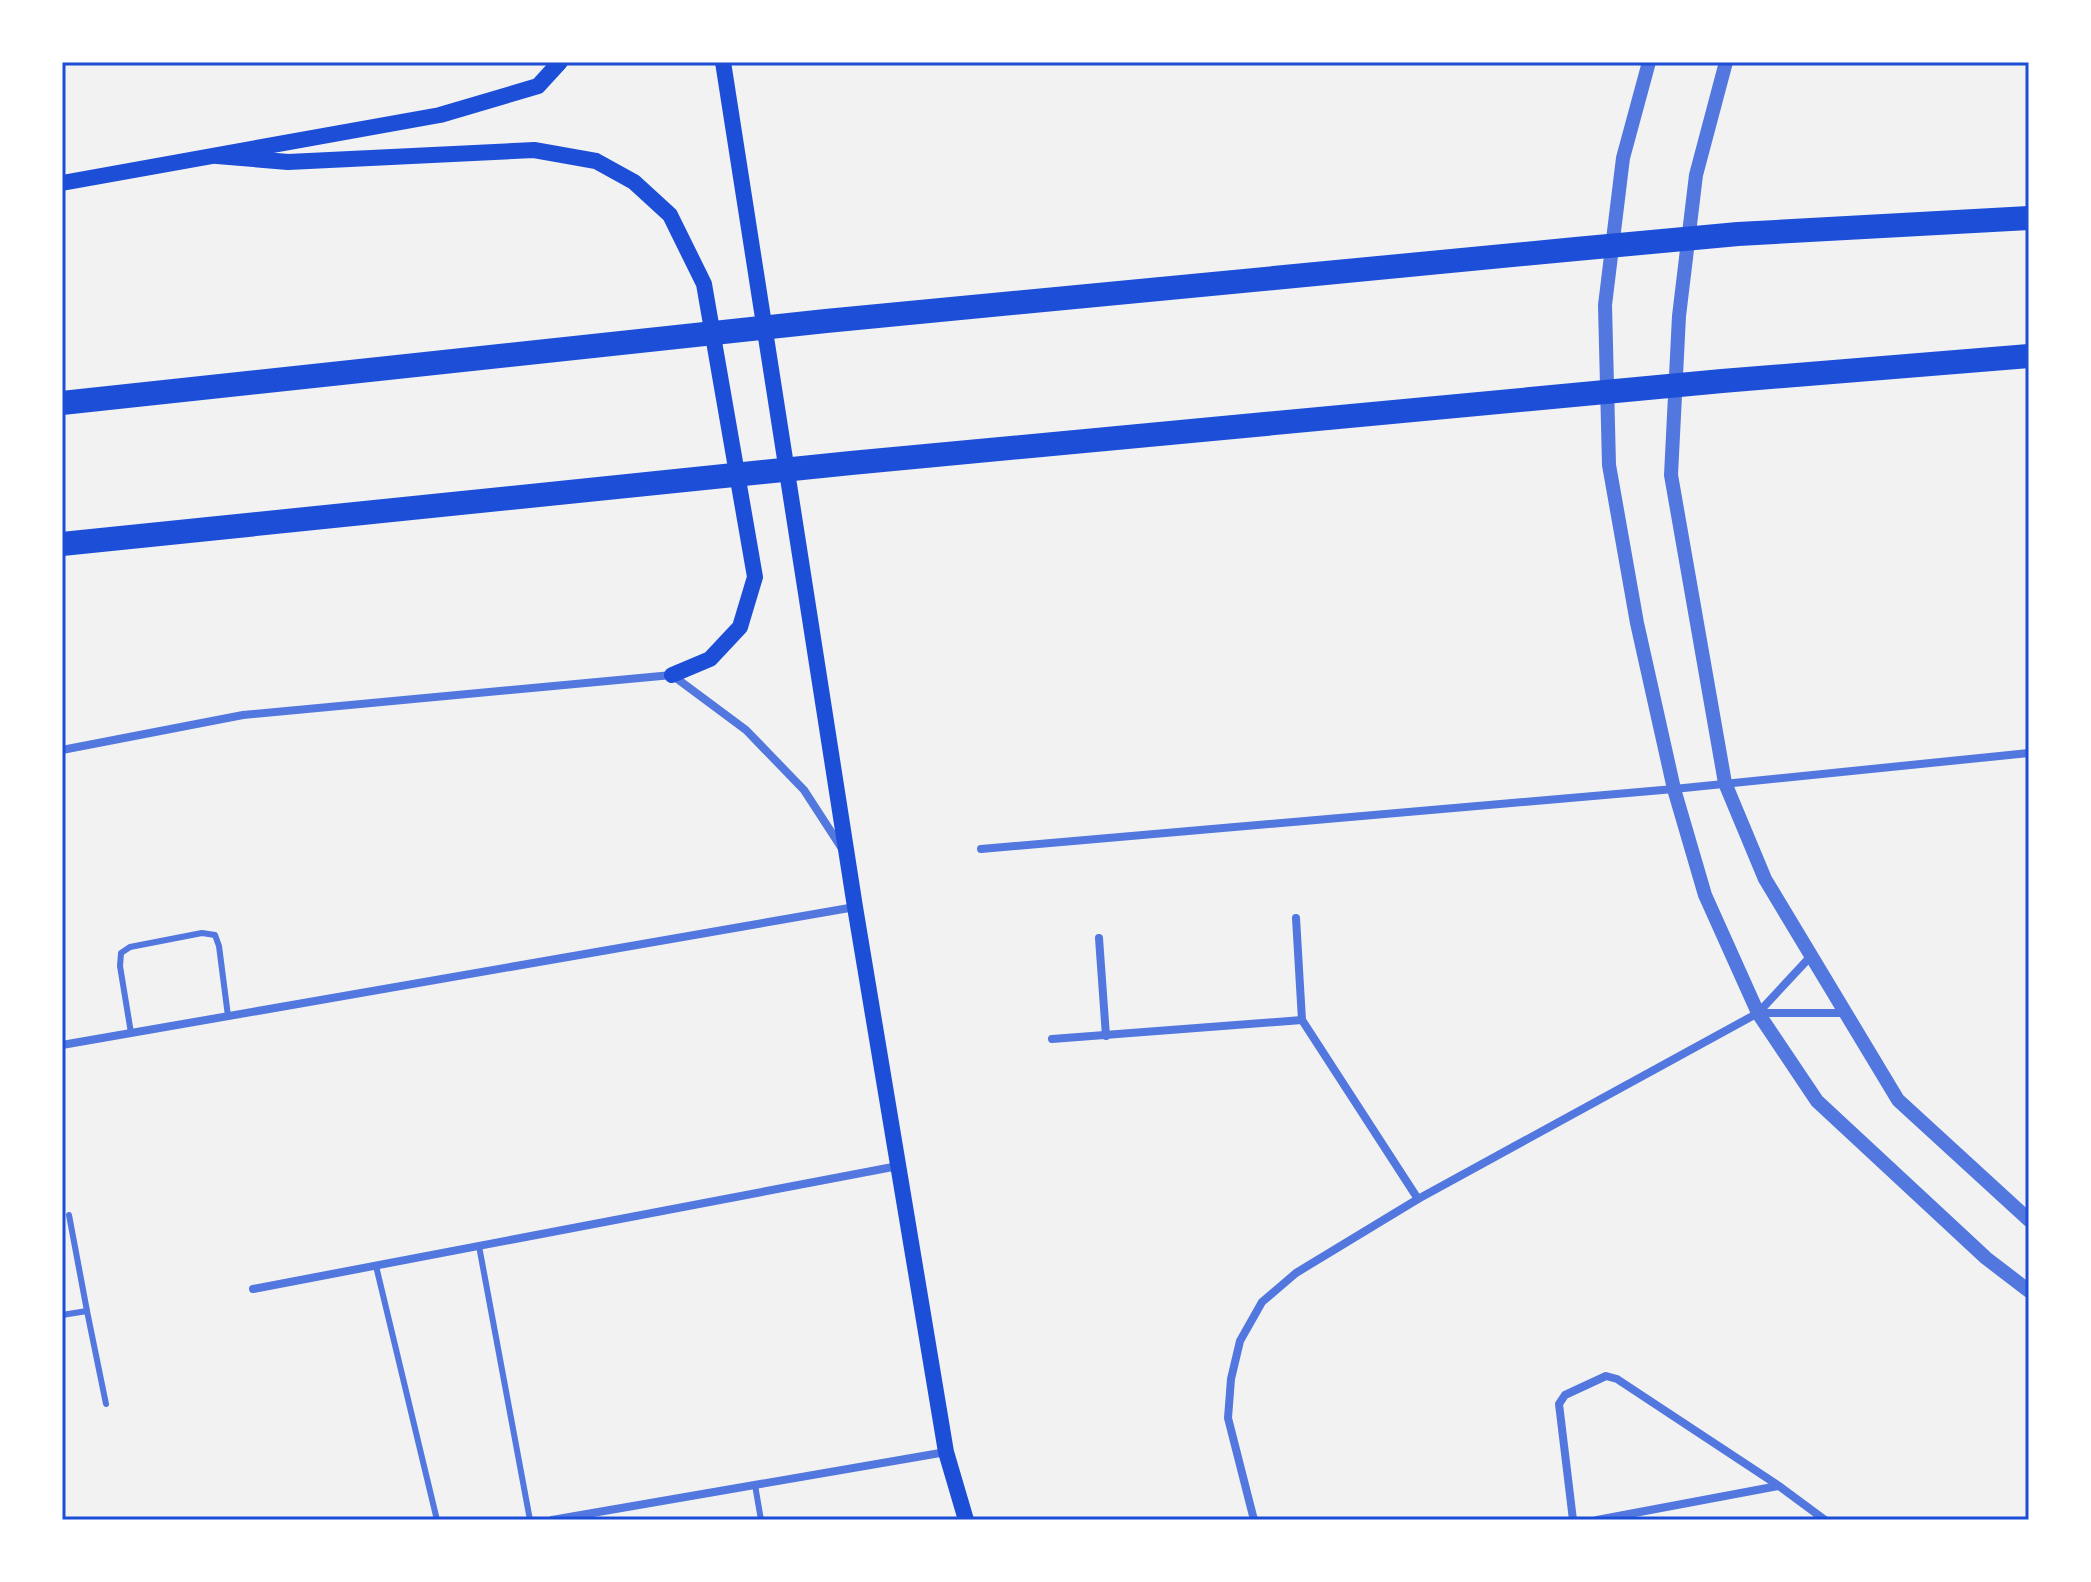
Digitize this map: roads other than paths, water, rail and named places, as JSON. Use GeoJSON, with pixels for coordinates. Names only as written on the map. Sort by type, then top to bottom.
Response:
{"type":"FeatureCollection","features":[{"type":"Feature","properties":{"kind":"highway"},"geometry":{"type":"LineString","coordinates":[[62,403],[826,321],[1576,249],[1738,234],[2029,218]]}},
{"type":"Feature","properties":{"kind":"highway"},"geometry":{"type":"LineString","coordinates":[[62,544],[851,463],[1722,381],[2029,356]]}},
{"type":"Feature","properties":{"kind":"main road"},"geometry":{"type":"LineString","coordinates":[[62,183],[440,115],[538,86],[560,62]]}},
{"type":"Feature","properties":{"kind":"main road"},"geometry":{"type":"LineString","coordinates":[[723,62],[898,1166],[946,1452],[966,1520]]}},
{"type":"Feature","properties":{"kind":"main road"},"geometry":{"type":"LineString","coordinates":[[217,156],[288,162],[534,150],[596,161],[634,182],[670,215],[704,284],[755,577],[740,627],[710,659],[672,675]]}},
{"type":"Feature","properties":{"kind":"street"},"geometry":{"type":"LineString","coordinates":[[1649,62],[1623,158],[1605,305],[1609,465],[1637,623],[1674,789],[1705,895],[1758,1013],[1817,1101],[1986,1258],[2029,1291]]}},
{"type":"Feature","properties":{"kind":"street"},"geometry":{"type":"LineString","coordinates":[[1726,62],[1696,175],[1679,316],[1671,475],[1725,783],[1765,879],[1898,1100],[2029,1220]]}},
{"type":"Feature","properties":{"kind":"street"},"geometry":{"type":"LineString","coordinates":[[62,750],[243,715],[672,675],[746,730],[804,790],[847,857]]}},
{"type":"Feature","properties":{"kind":"street"},"geometry":{"type":"LineString","coordinates":[[981,849],[1674,789],[2029,753]]}},
{"type":"Feature","properties":{"kind":"street"},"geometry":{"type":"LineString","coordinates":[[62,1045],[855,907]]}},
{"type":"Feature","properties":{"kind":"street"},"geometry":{"type":"LineString","coordinates":[[1296,918],[1302,1020],[1418,1199]]}},
{"type":"Feature","properties":{"kind":"street"},"geometry":{"type":"LineString","coordinates":[[1099,938],[1106,1036]]}},
{"type":"Feature","properties":{"kind":"street"},"geometry":{"type":"LineString","coordinates":[[1254,1520],[1228,1418],[1231,1379],[1240,1341],[1262,1302],[1296,1273],[1418,1199],[1758,1013],[1811,956]]}},
{"type":"Feature","properties":{"kind":"street"},"geometry":{"type":"LineString","coordinates":[[1758,1013],[1846,1013]]}},
{"type":"Feature","properties":{"kind":"street"},"geometry":{"type":"LineString","coordinates":[[1052,1039],[1302,1020]]}},
{"type":"Feature","properties":{"kind":"street"},"geometry":{"type":"LineString","coordinates":[[253,1289],[898,1166]]}},
{"type":"Feature","properties":{"kind":"street"},"geometry":{"type":"LineString","coordinates":[[1573,1520],[1559,1404],[1565,1395],[1606,1376],[1617,1379],[1825,1520]]}},
{"type":"Feature","properties":{"kind":"street"},"geometry":{"type":"LineString","coordinates":[[552,1520],[946,1452]]}},
{"type":"Feature","properties":{"kind":"street"},"geometry":{"type":"LineString","coordinates":[[1597,1520],[1779,1486]]}},
{"type":"Feature","properties":{"kind":"lane"},"geometry":{"type":"LineString","coordinates":[[131,1033],[120,966],[121,953],[130,947],[202,933],[215,935],[219,946],[228,1016]]}},
{"type":"Feature","properties":{"kind":"lane"},"geometry":{"type":"LineString","coordinates":[[69,1215],[106,1404]]}},
{"type":"Feature","properties":{"kind":"lane"},"geometry":{"type":"LineString","coordinates":[[479,1246],[530,1520]]}},
{"type":"Feature","properties":{"kind":"lane"},"geometry":{"type":"LineString","coordinates":[[376,1266],[437,1520]]}},
{"type":"Feature","properties":{"kind":"lane"},"geometry":{"type":"LineString","coordinates":[[62,1315],[87,1311]]}},
{"type":"Feature","properties":{"kind":"lane"},"geometry":{"type":"LineString","coordinates":[[755,1485],[761,1520]]}}]}
